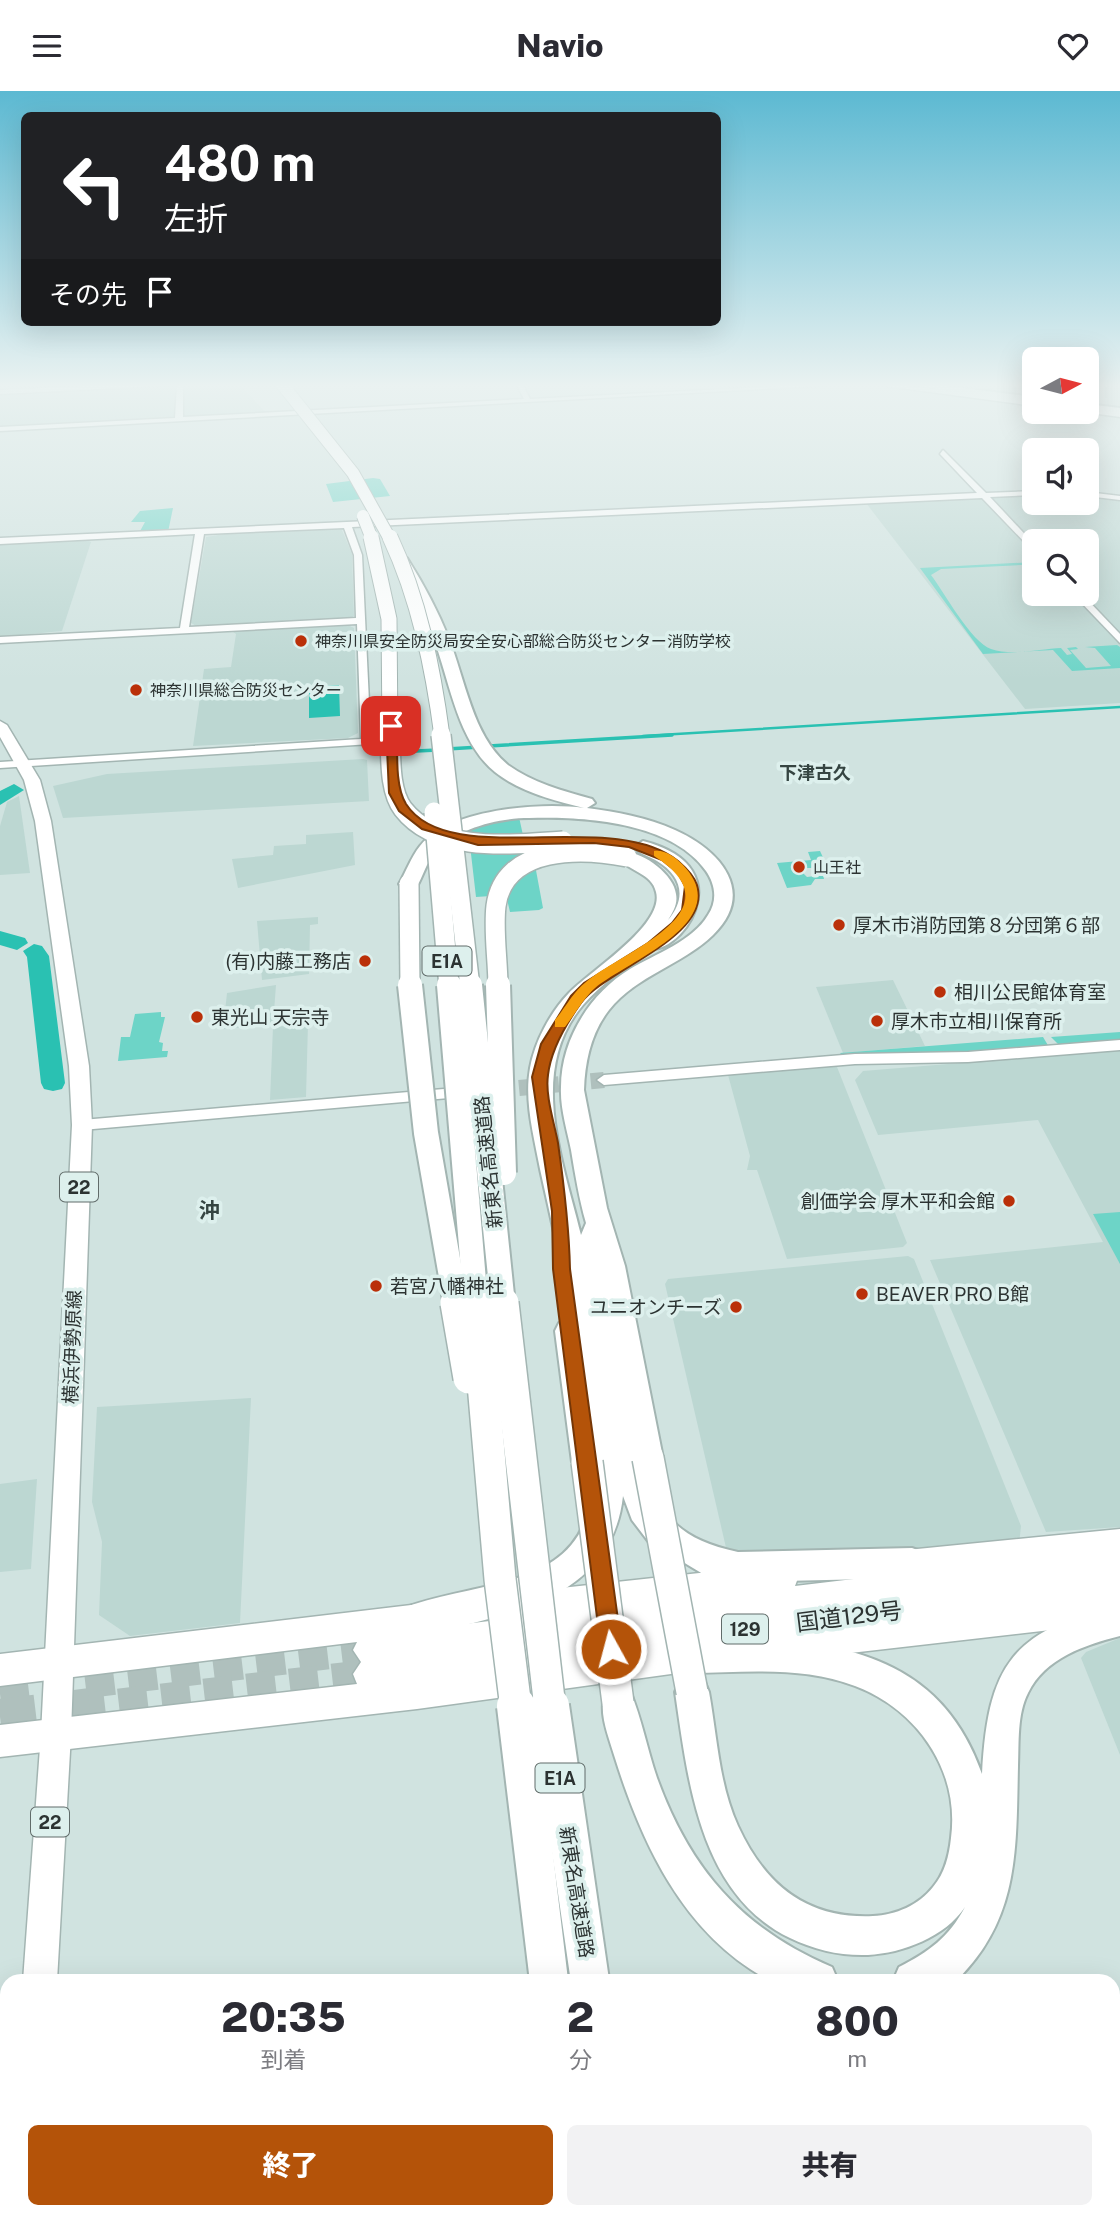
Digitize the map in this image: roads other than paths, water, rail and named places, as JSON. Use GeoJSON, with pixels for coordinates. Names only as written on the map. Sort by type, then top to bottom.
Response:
{"type":"FeatureCollection","features":[{"type":"Feature","properties":{"kind":"highway","name":"新東名高速道路"},"geometry":{"type":"LineString","coordinates":[[348,482],[382,549],[402,608],[423,711],[517,1577],[572,1869],[589,1974]]}},
{"type":"Feature","properties":{"kind":"highway","name":"新東名高速道路"},"geometry":{"type":"LineString","coordinates":[[359,482],[395,548],[416,607],[438,709],[517,1577],[548,1974]]}},
{"type":"Feature","properties":{"kind":"highway"},"geometry":{"type":"LineString","coordinates":[[356,495],[383,575],[390,644],[393,784],[403,809],[427,827],[478,842],[594,840],[635,852],[666,887],[668,907],[657,926],[576,999],[554,1035],[542,1061],[540,1077],[560,1211],[576,1271],[607,1464],[608,1488],[600,1531],[567,1569],[550,1581],[520,1594],[413,1620]]}},
{"type":"Feature","properties":{"kind":"highway"},"geometry":{"type":"LineString","coordinates":[[395,548],[435,621],[473,733],[486,754],[523,781],[596,805],[656,820],[699,837],[730,863],[740,883],[737,916],[709,946],[631,987],[598,1009]]}},
{"type":"Feature","properties":{"kind":"highway"},"geometry":{"type":"LineString","coordinates":[[517,1577],[457,1305],[420,1102],[409,987],[409,884],[414,864],[428,845],[463,823],[506,812],[558,811],[611,818],[646,827],[691,845],[712,863],[723,883],[724,895],[715,920],[688,945],[624,982],[598,1009],[582,1036],[572,1074],[572,1090],[594,1208],[612,1266],[710,1790],[723,1836],[744,1872],[774,1906],[810,1928],[841,1935],[878,1936],[911,1928],[940,1908],[959,1881],[970,1847],[972,1807],[951,1742],[923,1709],[886,1679],[849,1665],[808,1657],[692,1656]]}},
{"type":"Feature","properties":{"kind":"highway"},"geometry":{"type":"LineString","coordinates":[[517,1577],[527,1425],[505,1204],[496,905],[505,880],[529,862],[544,856],[595,851],[635,852]]}},
{"type":"Feature","properties":{"kind":"highway"},"geometry":{"type":"LineString","coordinates":[[594,1208],[593,1268],[625,1461],[643,1510],[659,1531],[704,1559],[738,1567],[912,1563]]}},
{"type":"Feature","properties":{"kind":"highway"},"geometry":{"type":"LineString","coordinates":[[560,1211],[561,1269],[618,1703],[634,1769],[654,1820],[677,1863],[701,1897],[738,1936],[774,1961],[803,1974]]}},
{"type":"Feature","properties":{"kind":"highway"},"geometry":{"type":"LineString","coordinates":[[0,1670],[912,1563],[1120,1543]]}},
{"type":"Feature","properties":{"kind":"highway","name":"国道129号"},"geometry":{"type":"LineString","coordinates":[[1120,1562],[369,1662],[1120,1583]]}},
{"type":"Feature","properties":{"kind":"highway","name":"129"},"geometry":{"type":"LineString","coordinates":[[0,1741],[417,1693],[692,1656],[1120,1607]]}},
{"type":"Feature","properties":{"kind":"highway"},"geometry":{"type":"LineString","coordinates":[[929,1974],[958,1953],[980,1922],[999,1850],[1005,1708],[1021,1672],[1056,1642],[1080,1631],[1120,1620]]}},
{"type":"Feature","properties":{"kind":"main road","name":"横浜伊勢原線"},"geometry":{"type":"LineString","coordinates":[[0,725],[24,764],[44,824],[79,1066],[82,1125],[55,1734],[40,1974]]}},
{"type":"Feature","properties":{"kind":"street"},"geometry":{"type":"LineString","coordinates":[[972,482],[1022,536]]}},
{"type":"Feature","properties":{"kind":"street"},"geometry":{"type":"LineString","coordinates":[[0,541],[1022,493]]}},
{"type":"Feature","properties":{"kind":"street"},"geometry":{"type":"LineString","coordinates":[[1099,495],[1120,498]]}},
{"type":"Feature","properties":{"kind":"street"},"geometry":{"type":"LineString","coordinates":[[0,765],[367,742],[358,555],[346,525]]}},
{"type":"Feature","properties":{"kind":"street"},"geometry":{"type":"LineString","coordinates":[[184,631],[200,532]]}},
{"type":"Feature","properties":{"kind":"street"},"geometry":{"type":"LineString","coordinates":[[1088,606],[1120,640]]}},
{"type":"Feature","properties":{"kind":"street"},"geometry":{"type":"LineString","coordinates":[[0,640],[360,621]]}},
{"type":"Feature","properties":{"kind":"street"},"geometry":{"type":"LineString","coordinates":[[604,1080],[855,1059],[968,1057],[1120,1045]]}},
{"type":"Feature","properties":{"kind":"street"},"geometry":{"type":"LineString","coordinates":[[82,1125],[519,1088]]}},
{"type":"Feature","properties":{"kind":"waterway"},"geometry":{"type":"LineString","coordinates":[[643,736],[1120,707]]}},
{"type":"Feature","properties":{"kind":"waterway"},"geometry":{"type":"LineString","coordinates":[[489,746],[672,735]]}},
{"type":"Feature","properties":{"kind":"waterway"},"geometry":{"type":"LineString","coordinates":[[447,749],[480,747]]}},
{"type":"Feature","properties":{"kind":"waterway"},"geometry":{"type":"LineString","coordinates":[[394,752],[438,750]]}},
{"type":"Feature","properties":{"kind":"waterway"},"geometry":{"type":"LineString","coordinates":[[376,753],[386,753]]}},
{"type":"Feature","properties":{"kind":"waterway"},"geometry":{"type":"LineString","coordinates":[[0,799],[14,790]]}},
{"type":"Feature","properties":{"kind":"waterway"},"geometry":{"type":"LineString","coordinates":[[0,938],[17,943]]}},
{"type":"Feature","properties":{"kind":"waterway"},"geometry":{"type":"LineString","coordinates":[[34,951],[38,956],[53,1083]]}},
{"type":"Feature","properties":{"kind":"tunnel"},"geometry":{"type":"LineString","coordinates":[[519,1088],[604,1080]]}},
{"type":"Feature","properties":{"kind":"tunnel"},"geometry":{"type":"LineString","coordinates":[[0,1694],[369,1650]]}},
{"type":"Feature","properties":{"kind":"tunnel"},"geometry":{"type":"LineString","coordinates":[[76,1708],[369,1674]]}},
{"type":"Feature","properties":{"kind":"tunnel"},"geometry":{"type":"LineString","coordinates":[[0,1717],[91,1706]]}},
{"type":"Feature","properties":{"kind":"place","name":"神奈川県安全防災局安全安心部総合防災センター消防学校"},"geometry":{"type":"Point","coordinates":[301,641]}},
{"type":"Feature","properties":{"kind":"place","name":"神奈川県総合防災センター"},"geometry":{"type":"Point","coordinates":[136,690]}},
{"type":"Feature","properties":{"kind":"place","name":"山王社"},"geometry":{"type":"Point","coordinates":[799,867]}},
{"type":"Feature","properties":{"kind":"place","name":"厚木市消防団第８分団第６部"},"geometry":{"type":"Point","coordinates":[839,925]}},
{"type":"Feature","properties":{"kind":"place","name":"(有)内藤工務店"},"geometry":{"type":"Point","coordinates":[365,961]}},
{"type":"Feature","properties":{"kind":"place","name":"相川公民館体育室"},"geometry":{"type":"Point","coordinates":[940,992]}},
{"type":"Feature","properties":{"kind":"place","name":"東光山 天宗寺"},"geometry":{"type":"Point","coordinates":[197,1017]}},
{"type":"Feature","properties":{"kind":"place","name":"厚木市立相川保育所"},"geometry":{"type":"Point","coordinates":[877,1021]}},
{"type":"Feature","properties":{"kind":"place","name":"創価学会 厚木平和会館"},"geometry":{"type":"Point","coordinates":[1009,1201]}},
{"type":"Feature","properties":{"kind":"place","name":"若宮八幡神社"},"geometry":{"type":"Point","coordinates":[376,1286]}},
{"type":"Feature","properties":{"kind":"place","name":"BEAVER PRO B館"},"geometry":{"type":"Point","coordinates":[862,1294]}},
{"type":"Feature","properties":{"kind":"place","name":"ユニオンチーズ"},"geometry":{"type":"Point","coordinates":[736,1307]}},
{"type":"Feature","properties":{"kind":"district","name":"下津古久"},"geometry":{"type":"Point","coordinates":[815,772]}},
{"type":"Feature","properties":{"kind":"district","name":"沖"},"geometry":{"type":"Point","coordinates":[209,1210]}}]}
